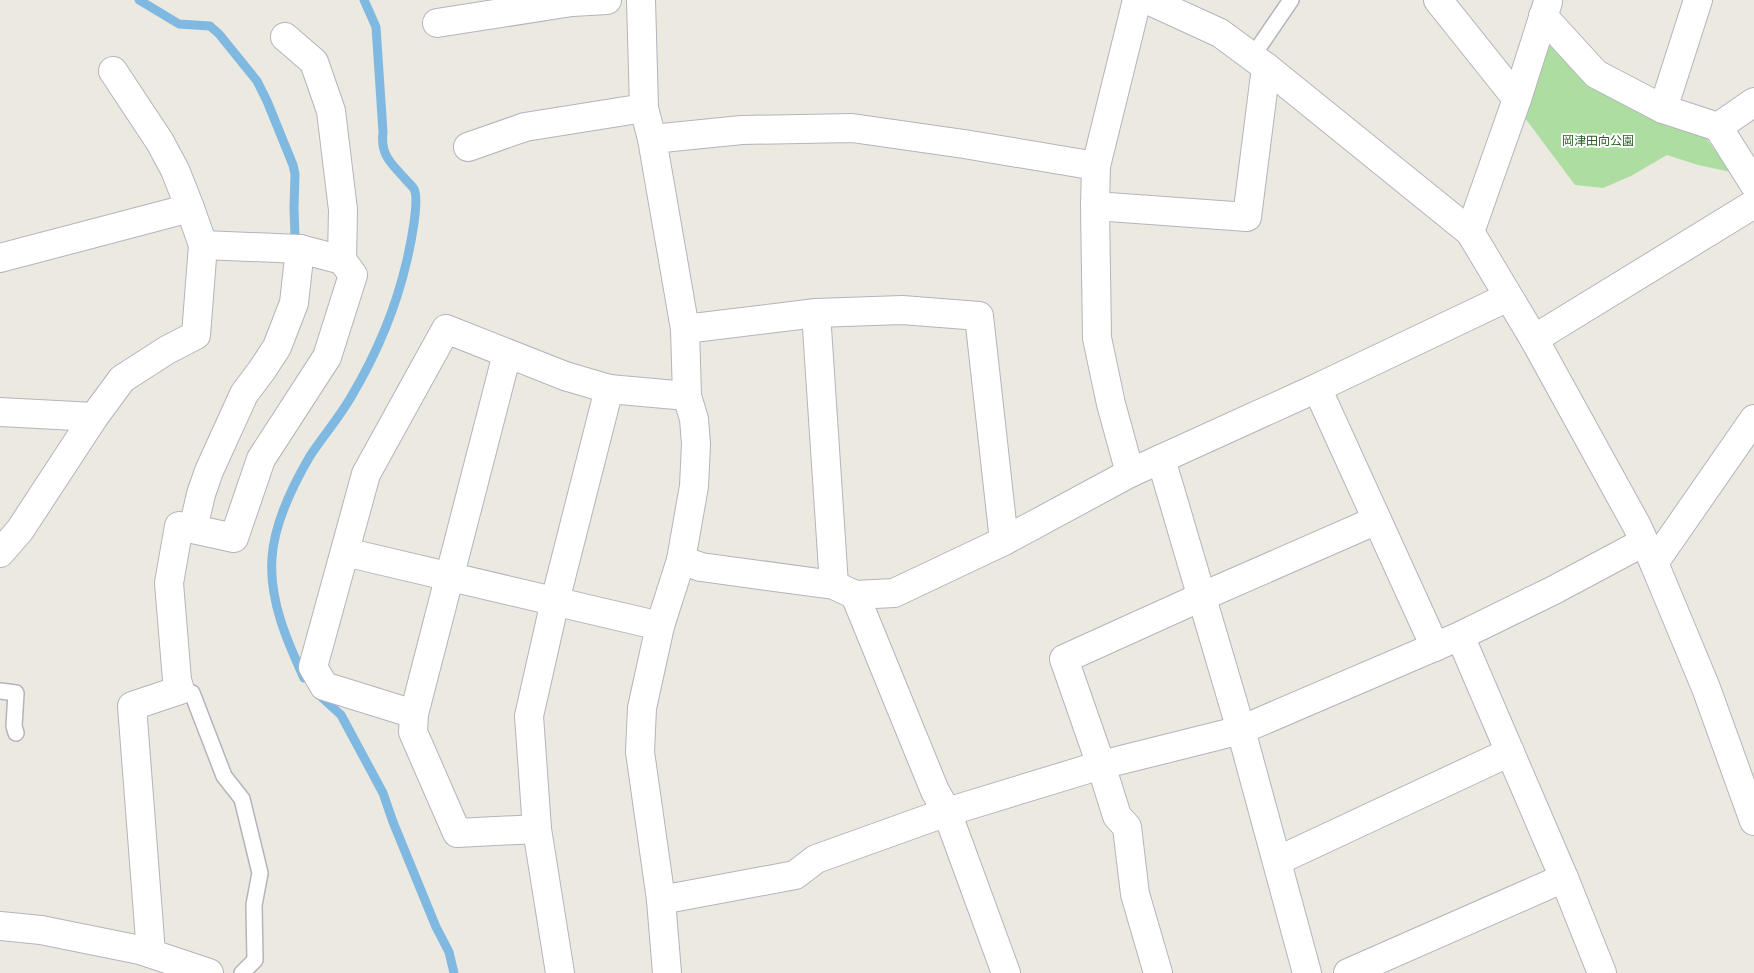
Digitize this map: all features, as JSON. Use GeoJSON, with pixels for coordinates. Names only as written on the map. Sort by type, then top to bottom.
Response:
{"type":"FeatureCollection","features":[{"type":"Feature","properties":{"kind":"street"},"geometry":{"type":"LineString","coordinates":[[437,23],[572,2],[607,0]]}},
{"type":"Feature","properties":{"kind":"street"},"geometry":{"type":"LineString","coordinates":[[641,0],[644,108],[652,139],[685,329],[687,396],[694,419],[696,444],[694,486],[681,560],[660,626],[642,708],[640,752],[661,900],[667,973]]}},
{"type":"Feature","properties":{"kind":"street"},"geometry":{"type":"LineString","coordinates":[[1130,473],[1110,404],[1097,338],[1095,206],[1096,166],[1137,0]]}},
{"type":"Feature","properties":{"kind":"street"},"geometry":{"type":"LineString","coordinates":[[1148,0],[1220,33],[1259,62],[1470,232],[1534,339],[1649,552],[1706,688],[1754,821]]}},
{"type":"Feature","properties":{"kind":"street"},"geometry":{"type":"LineString","coordinates":[[1438,0],[1516,99]]}},
{"type":"Feature","properties":{"kind":"street"},"geometry":{"type":"LineString","coordinates":[[1663,110],[1698,0]]}},
{"type":"Feature","properties":{"kind":"street"},"geometry":{"type":"LineString","coordinates":[[1470,232],[1546,8]]}},
{"type":"Feature","properties":{"kind":"street"},"geometry":{"type":"LineString","coordinates":[[1546,8],[1596,74],[1663,110],[1718,128],[1754,184]]}},
{"type":"Feature","properties":{"kind":"street"},"geometry":{"type":"LineString","coordinates":[[186,528],[234,538],[261,459],[327,357],[353,275],[342,260],[343,210],[331,111],[314,62],[285,37]]}},
{"type":"Feature","properties":{"kind":"street"},"geometry":{"type":"LineString","coordinates":[[1095,206],[1247,217],[1259,62]]}},
{"type":"Feature","properties":{"kind":"street"},"geometry":{"type":"LineString","coordinates":[[0,554],[20,530],[94,417],[122,379],[167,350],[196,336],[203,245],[176,170],[160,142],[113,71]]}},
{"type":"Feature","properties":{"kind":"street"},"geometry":{"type":"LineString","coordinates":[[1718,128],[1754,102]]}},
{"type":"Feature","properties":{"kind":"street"},"geometry":{"type":"LineString","coordinates":[[468,147],[524,127],[644,108]]}},
{"type":"Feature","properties":{"kind":"street"},"geometry":{"type":"LineString","coordinates":[[652,139],[742,130],[852,128],[1096,166]]}},
{"type":"Feature","properties":{"kind":"street"},"geometry":{"type":"LineString","coordinates":[[1534,339],[1754,204]]}},
{"type":"Feature","properties":{"kind":"street"},"geometry":{"type":"LineString","coordinates":[[0,258],[190,208]]}},
{"type":"Feature","properties":{"kind":"street"},"geometry":{"type":"LineString","coordinates":[[203,245],[300,249],[342,260]]}},
{"type":"Feature","properties":{"kind":"street"},"geometry":{"type":"LineString","coordinates":[[151,953],[132,706],[180,690],[177,680],[169,583],[186,528],[209,471],[244,394],[277,347],[294,303],[300,249]]}},
{"type":"Feature","properties":{"kind":"street"},"geometry":{"type":"LineString","coordinates":[[681,560],[701,567],[845,590],[894,593],[1004,541],[1130,473],[1317,388],[1508,296]]}},
{"type":"Feature","properties":{"kind":"street"},"geometry":{"type":"LineString","coordinates":[[685,329],[816,313],[902,310],[979,316],[1004,541]]}},
{"type":"Feature","properties":{"kind":"street"},"geometry":{"type":"LineString","coordinates":[[816,313],[845,590],[935,791],[947,812],[1006,973]]}},
{"type":"Feature","properties":{"kind":"street"},"geometry":{"type":"LineString","coordinates":[[414,714],[324,686],[313,667],[366,474],[446,330],[565,376],[609,389],[687,396]]}},
{"type":"Feature","properties":{"kind":"street"},"geometry":{"type":"LineString","coordinates":[[507,354],[414,714],[413,732],[457,833],[537,829]]}},
{"type":"Feature","properties":{"kind":"street"},"geometry":{"type":"LineString","coordinates":[[1317,388],[1435,647]]}},
{"type":"Feature","properties":{"kind":"street"},"geometry":{"type":"LineString","coordinates":[[560,973],[537,829],[529,716],[555,601],[609,389]]}},
{"type":"Feature","properties":{"kind":"street"},"geometry":{"type":"LineString","coordinates":[[0,412],[94,417]]}},
{"type":"Feature","properties":{"kind":"street"},"geometry":{"type":"LineString","coordinates":[[661,900],[796,875],[816,858],[947,812],[1101,764],[1240,730],[1460,636],[1554,590],[1649,552],[1754,419]]}},
{"type":"Feature","properties":{"kind":"street"},"geometry":{"type":"LineString","coordinates":[[1161,459],[1202,596],[1307,973]]}},
{"type":"Feature","properties":{"kind":"street"},"geometry":{"type":"LineString","coordinates":[[186,528],[190,478]]}},
{"type":"Feature","properties":{"kind":"street"},"geometry":{"type":"LineString","coordinates":[[1158,973],[1135,894],[1127,827],[1117,816],[1064,659],[1202,596],[1377,520]]}},
{"type":"Feature","properties":{"kind":"street"},"geometry":{"type":"LineString","coordinates":[[345,552],[660,626]]}},
{"type":"Feature","properties":{"kind":"street"},"geometry":{"type":"LineString","coordinates":[[1460,636],[1564,878],[1602,973]]}},
{"type":"Feature","properties":{"kind":"street"},"geometry":{"type":"LineString","coordinates":[[1277,861],[1510,752]]}},
{"type":"Feature","properties":{"kind":"street"},"geometry":{"type":"LineString","coordinates":[[1348,973],[1564,878]]}},
{"type":"Feature","properties":{"kind":"street"},"geometry":{"type":"LineString","coordinates":[[0,926],[41,930],[151,953],[209,973]]}},
{"type":"Feature","properties":{"kind":"lane"},"geometry":{"type":"LineString","coordinates":[[1259,62],[1291,0]]}},
{"type":"Feature","properties":{"kind":"lane"},"geometry":{"type":"LineString","coordinates":[[180,690],[192,693],[224,776],[242,799],[260,873],[254,905],[255,960],[242,973]]}},
{"type":"Feature","properties":{"kind":"lane"},"geometry":{"type":"LineString","coordinates":[[0,691],[16,693],[14,726],[16,733]]}},
{"type":"Feature","properties":{"kind":"green space","name":"岡津田向公園"},"geometry":{"type":"Polygon","coordinates":[[[1547,39],[1584,82],[1654,120],[1706,138],[1731,172],[1698,165],[1667,155],[1631,176],[1603,188],[1575,185],[1522,114],[1547,39]]]}},
{"type":"Feature","properties":{"kind":"waterway"},"geometry":{"type":"LineString","coordinates":[[139,0],[179,24],[210,26],[219,34],[257,81],[293,165],[295,174],[295,237]]}},
{"type":"Feature","properties":{"kind":"waterway"},"geometry":{"type":"LineString","coordinates":[[304,678],[291,650],[276,605],[272,574],[272,558],[276,532],[285,505],[304,467],[351,397],[369,365],[384,331],[402,278],[410,245],[416,203],[414,189],[388,159],[383,147],[376,27],[364,0]]}},
{"type":"Feature","properties":{"kind":"waterway"},"geometry":{"type":"LineString","coordinates":[[317,693],[341,715],[383,793],[436,927],[449,952],[454,973]]}}]}
